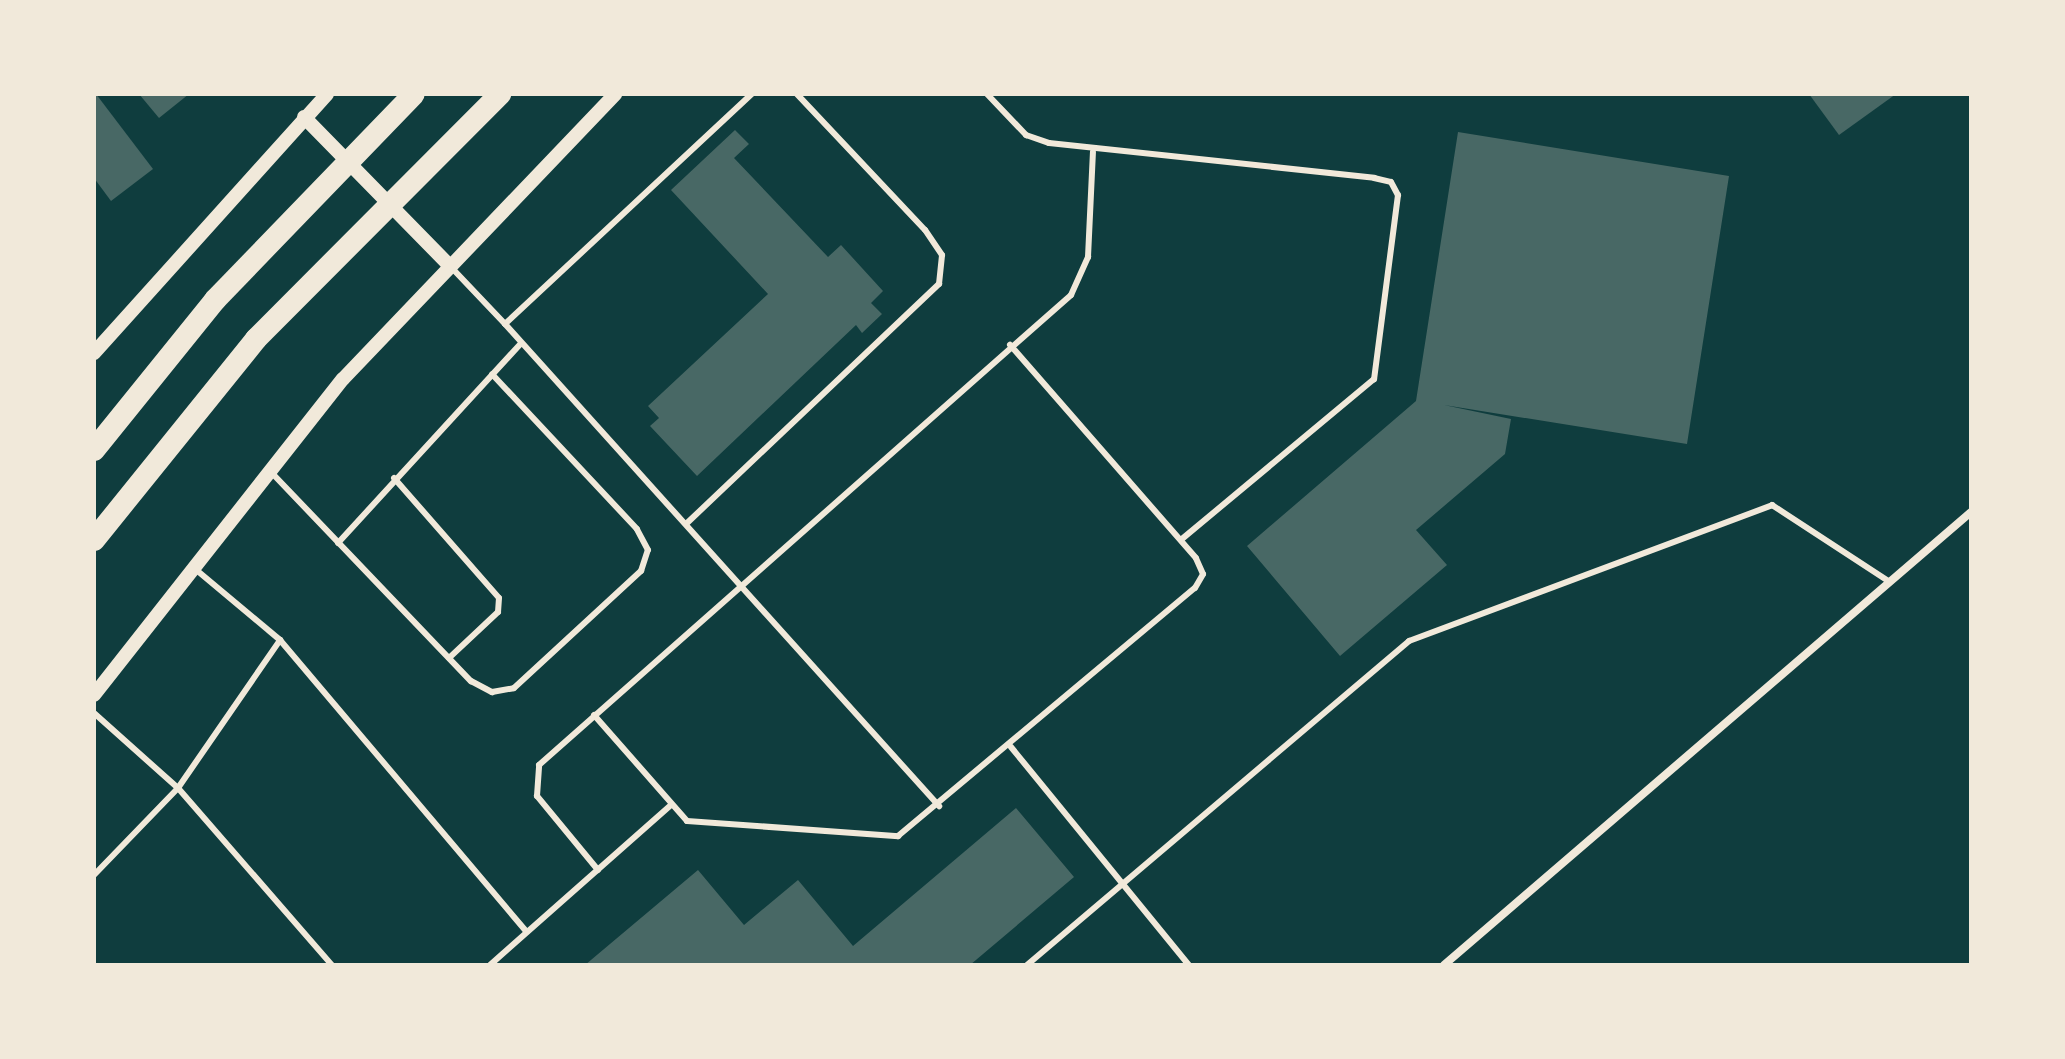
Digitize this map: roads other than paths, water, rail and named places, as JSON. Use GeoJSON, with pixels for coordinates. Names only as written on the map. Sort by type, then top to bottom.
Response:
{"type":"FeatureCollection","features":[{"type":"Feature","properties":{"kind":"highway"},"geometry":{"type":"LineString","coordinates":[[94,540],[256,339],[445,142],[500,94]]}},
{"type":"Feature","properties":{"kind":"highway"},"geometry":{"type":"LineString","coordinates":[[94,450],[215,300],[410,98]]}},
{"type":"Feature","properties":{"kind":"street"},"geometry":{"type":"LineString","coordinates":[[94,353],[327,94]]}},
{"type":"Feature","properties":{"kind":"street"},"geometry":{"type":"LineString","coordinates":[[94,695],[269,470],[450,266],[615,94]]}},
{"type":"Feature","properties":{"kind":"street"},"geometry":{"type":"LineString","coordinates":[[304,117],[450,266]]}},
{"type":"Feature","properties":{"kind":"street"},"geometry":{"type":"LineString","coordinates":[[1444,965],[1971,512]]}},
{"type":"Feature","properties":{"kind":"lane"},"geometry":{"type":"LineString","coordinates":[[505,324],[752,94]]}},
{"type":"Feature","properties":{"kind":"lane"},"geometry":{"type":"LineString","coordinates":[[686,524],[939,284],[942,255],[925,230],[797,94]]}},
{"type":"Feature","properties":{"kind":"lane"},"geometry":{"type":"LineString","coordinates":[[987,94],[1026,135],[1093,152],[1374,178],[1391,182],[1398,195],[1374,379],[1181,540]]}},
{"type":"Feature","properties":{"kind":"lane"},"geometry":{"type":"LineString","coordinates":[[598,870],[537,796],[534,781],[539,765],[1084,279],[1093,152]]}},
{"type":"Feature","properties":{"kind":"lane"},"geometry":{"type":"LineString","coordinates":[[450,266],[939,806]]}},
{"type":"Feature","properties":{"kind":"lane"},"geometry":{"type":"LineString","coordinates":[[338,543],[394,478],[521,343]]}},
{"type":"Feature","properties":{"kind":"lane"},"geometry":{"type":"LineString","coordinates":[[594,715],[671,805],[694,822],[898,836],[1011,747],[1195,588],[1203,574],[1181,540],[1010,345]]}},
{"type":"Feature","properties":{"kind":"lane"},"geometry":{"type":"LineString","coordinates":[[269,470],[449,658],[492,692],[514,688],[641,571],[648,550],[637,529],[492,374]]}},
{"type":"Feature","properties":{"kind":"lane"},"geometry":{"type":"LineString","coordinates":[[394,478],[499,598],[498,612],[449,658]]}},
{"type":"Feature","properties":{"kind":"lane"},"geometry":{"type":"LineString","coordinates":[[1027,965],[1409,641],[1772,505],[1888,581]]}},
{"type":"Feature","properties":{"kind":"lane"},"geometry":{"type":"LineString","coordinates":[[192,566],[280,640],[527,932]]}},
{"type":"Feature","properties":{"kind":"lane"},"geometry":{"type":"LineString","coordinates":[[94,875],[178,788],[280,640]]}},
{"type":"Feature","properties":{"kind":"lane"},"geometry":{"type":"LineString","coordinates":[[94,713],[178,788],[332,965]]}},
{"type":"Feature","properties":{"kind":"lane"},"geometry":{"type":"LineString","coordinates":[[1011,747],[1189,965]]}},
{"type":"Feature","properties":{"kind":"lane"},"geometry":{"type":"LineString","coordinates":[[490,965],[671,805]]}}]}
